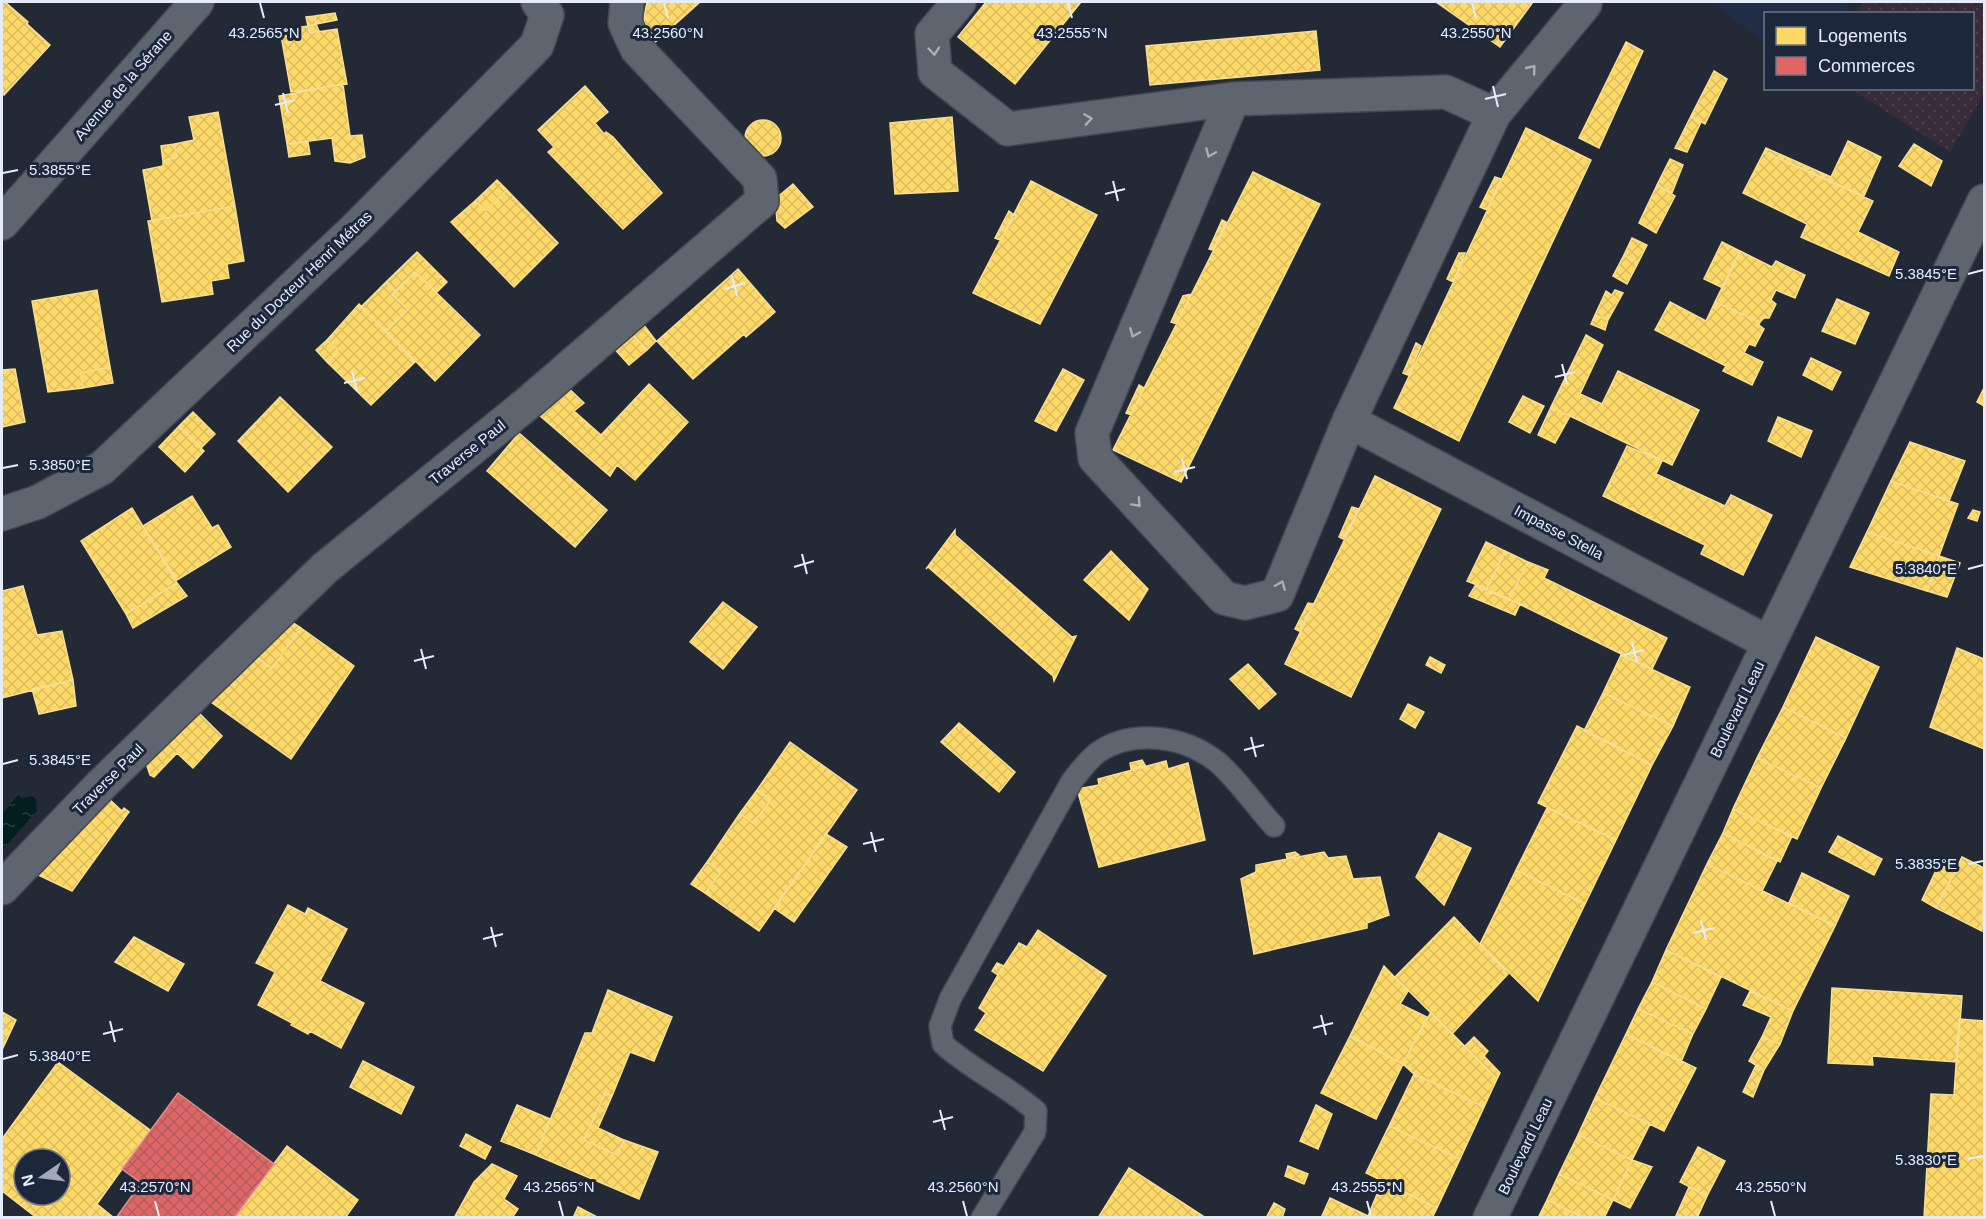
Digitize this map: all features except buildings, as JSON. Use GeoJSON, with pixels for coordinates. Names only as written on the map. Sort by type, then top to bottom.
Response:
{"type":"FeatureCollection","features":[{"type":"Feature","properties":{"kind":"street","name":"Avenue de la Sérane"},"geometry":{"type":"LineString","coordinates":[[2,223],[197,2]]}},
{"type":"Feature","properties":{"kind":"street","name":"Rue du Docteur Henri Métras"},"geometry":{"type":"LineString","coordinates":[[2,514],[38,502],[102,468],[355,229],[537,45],[547,15],[538,2]]}},
{"type":"Feature","properties":{"kind":"street","name":"Traverse Paul"},"geometry":{"type":"LineString","coordinates":[[2,888],[101,785],[325,568],[528,403],[762,201],[760,179],[637,49],[625,23],[627,2]]}},
{"type":"Feature","properties":{"kind":"street"},"geometry":{"type":"LineString","coordinates":[[959,2],[932,34],[935,72],[1008,129],[1233,99],[1446,92],[1494,114]]}},
{"type":"Feature","properties":{"kind":"street"},"geometry":{"type":"LineString","coordinates":[[1233,99],[1092,433],[1095,458],[1224,598],[1245,603],[1276,595],[1348,421],[1494,114],[1585,4],[1584,2]]}},
{"type":"Feature","properties":{"kind":"street","name":"Boulevard Leau"},"geometry":{"type":"LineString","coordinates":[[1490,1218],[1984,201]]}},
{"type":"Feature","properties":{"kind":"street","name":"Impasse Stella"},"geometry":{"type":"LineString","coordinates":[[1348,421],[1769,643]]}},
{"type":"Feature","properties":{"kind":"lane"},"geometry":{"type":"LineString","coordinates":[[982,1218],[1035,1132],[1036,1111],[1013,1092],[960,1059],[943,1044],[940,1026],[950,999],[1072,781],[1098,752],[1126,738],[1159,738],[1187,747],[1216,761],[1274,826]]}},
{"type":"Feature","properties":{"kind":"shaded area"},"geometry":{"type":"Polygon","coordinates":[[[1709,2],[1850,2],[1844,12],[1764,12],[1764,40],[1709,2]]]}},
{"type":"Feature","properties":{"kind":"shaded area"},"geometry":{"type":"Polygon","coordinates":[[[1864,2],[1984,2],[1984,94],[1950,152],[1853,90],[1974,90],[1974,12],[1858,12],[1864,2]]]}},
{"type":"Feature","properties":{"kind":"water"},"geometry":{"type":"Polygon","coordinates":[[[18,795],[22,798],[32,796],[36,799],[37,811],[4,848],[2,846],[2,814],[18,795]]]}}]}
